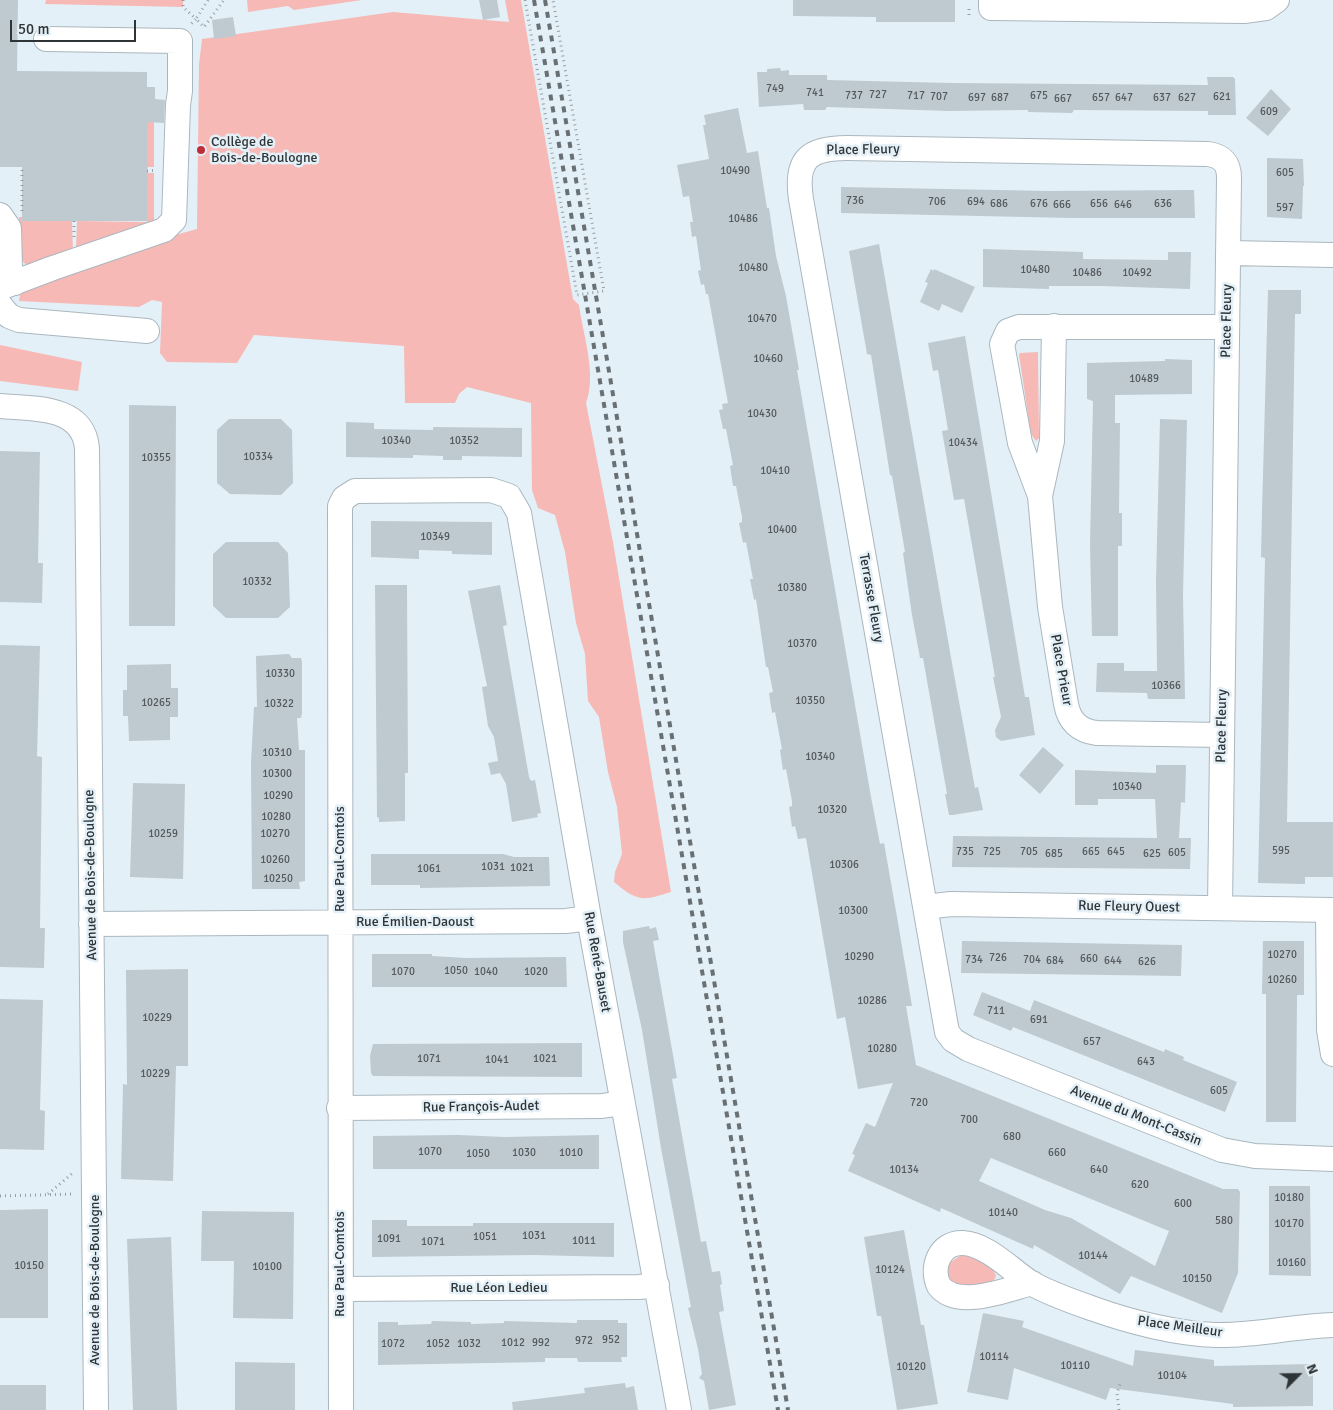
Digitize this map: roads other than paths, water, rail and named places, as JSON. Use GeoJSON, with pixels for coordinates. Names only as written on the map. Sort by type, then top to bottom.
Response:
{"type":"FeatureCollection","features":[{"type":"Feature","properties":{"kind":"street"},"geometry":{"type":"LineString","coordinates":[[991,0],[991,8],[1244,11],[1266,8],[1277,0]]}},
{"type":"Feature","properties":{"kind":"street"},"geometry":{"type":"LineString","coordinates":[[9,214],[10,267],[7,285],[164,230],[171,225],[175,212],[180,41],[46,39]]}},
{"type":"Feature","properties":{"kind":"street","name":"Place Fleury"},"geometry":{"type":"LineString","coordinates":[[805,160],[817,151],[847,148],[1213,154],[1224,160],[1229,171],[1220,908]]}},
{"type":"Feature","properties":{"kind":"street","name":"Terrasse Fleury"},"geometry":{"type":"LineString","coordinates":[[805,160],[801,170],[800,191],[943,1012],[949,1035]]}},
{"type":"Feature","properties":{"kind":"street"},"geometry":{"type":"LineString","coordinates":[[1228,253],[1333,255]]}},
{"type":"Feature","properties":{"kind":"street"},"geometry":{"type":"LineString","coordinates":[[0,305],[9,316],[19,320],[147,331]]}},
{"type":"Feature","properties":{"kind":"street","name":"Place Prieur"},"geometry":{"type":"LineString","coordinates":[[1222,735],[1096,733],[1081,729],[1073,722],[1067,708],[1050,607],[1040,496],[1020,442],[1002,344],[1003,336],[1012,329],[1054,326],[1227,327]]}},
{"type":"Feature","properties":{"kind":"street","name":"Place Prieur"},"geometry":{"type":"LineString","coordinates":[[1040,496],[1052,440],[1054,326]]}},
{"type":"Feature","properties":{"kind":"street","name":"Avenue de Bois-de-Boulogne"},"geometry":{"type":"LineString","coordinates":[[0,406],[67,416],[80,426],[86,442],[96,1410]]}},
{"type":"Feature","properties":{"kind":"street","name":"Rue Paul-Comtois"},"geometry":{"type":"LineString","coordinates":[[341,1410],[340,510],[342,502],[347,495],[355,491],[496,490],[512,499],[519,513]]}},
{"type":"Feature","properties":{"kind":"street","name":"Rue René-Bauset"},"geometry":{"type":"LineString","coordinates":[[519,513],[589,918],[679,1410]]}},
{"type":"Feature","properties":{"kind":"street","name":"Rue Fleury Ouest"},"geometry":{"type":"LineString","coordinates":[[925,907],[951,904],[1330,910]]}},
{"type":"Feature","properties":{"kind":"street"},"geometry":{"type":"LineString","coordinates":[[1330,910],[1329,1030],[1333,1054]]}},
{"type":"Feature","properties":{"kind":"street","name":"Rue Émilien-Daoust"},"geometry":{"type":"LineString","coordinates":[[92,924],[566,921],[589,918]]}},
{"type":"Feature","properties":{"kind":"street","name":"Avenue du Mont-Cassin"},"geometry":{"type":"LineString","coordinates":[[949,1035],[956,1042],[968,1048],[1222,1150],[1255,1156],[1333,1159]]}},
{"type":"Feature","properties":{"kind":"street","name":"Rue François-Audet"},"geometry":{"type":"LineString","coordinates":[[340,1108],[602,1106],[622,1103]]}},
{"type":"Feature","properties":{"kind":"street","name":"Place Meilleur"},"geometry":{"type":"LineString","coordinates":[[1032,1283],[1078,1303],[1126,1319],[1206,1334],[1238,1334],[1333,1325]]}},
{"type":"Feature","properties":{"kind":"street","name":"Rue Léon Ledieu"},"geometry":{"type":"LineString","coordinates":[[341,1289],[639,1287],[657,1284]]}},
{"type":"Feature","properties":{"kind":"railway"},"geometry":{"type":"LineString","coordinates":[[534,0],[778,1410]]}},
{"type":"Feature","properties":{"kind":"railway"},"geometry":{"type":"LineString","coordinates":[[545,0],[788,1410]]}},
{"type":"Feature","properties":{"kind":"place","name":"Collège de Bois-de-Boulogne"},"geometry":{"type":"Point","coordinates":[201,150]}}]}
